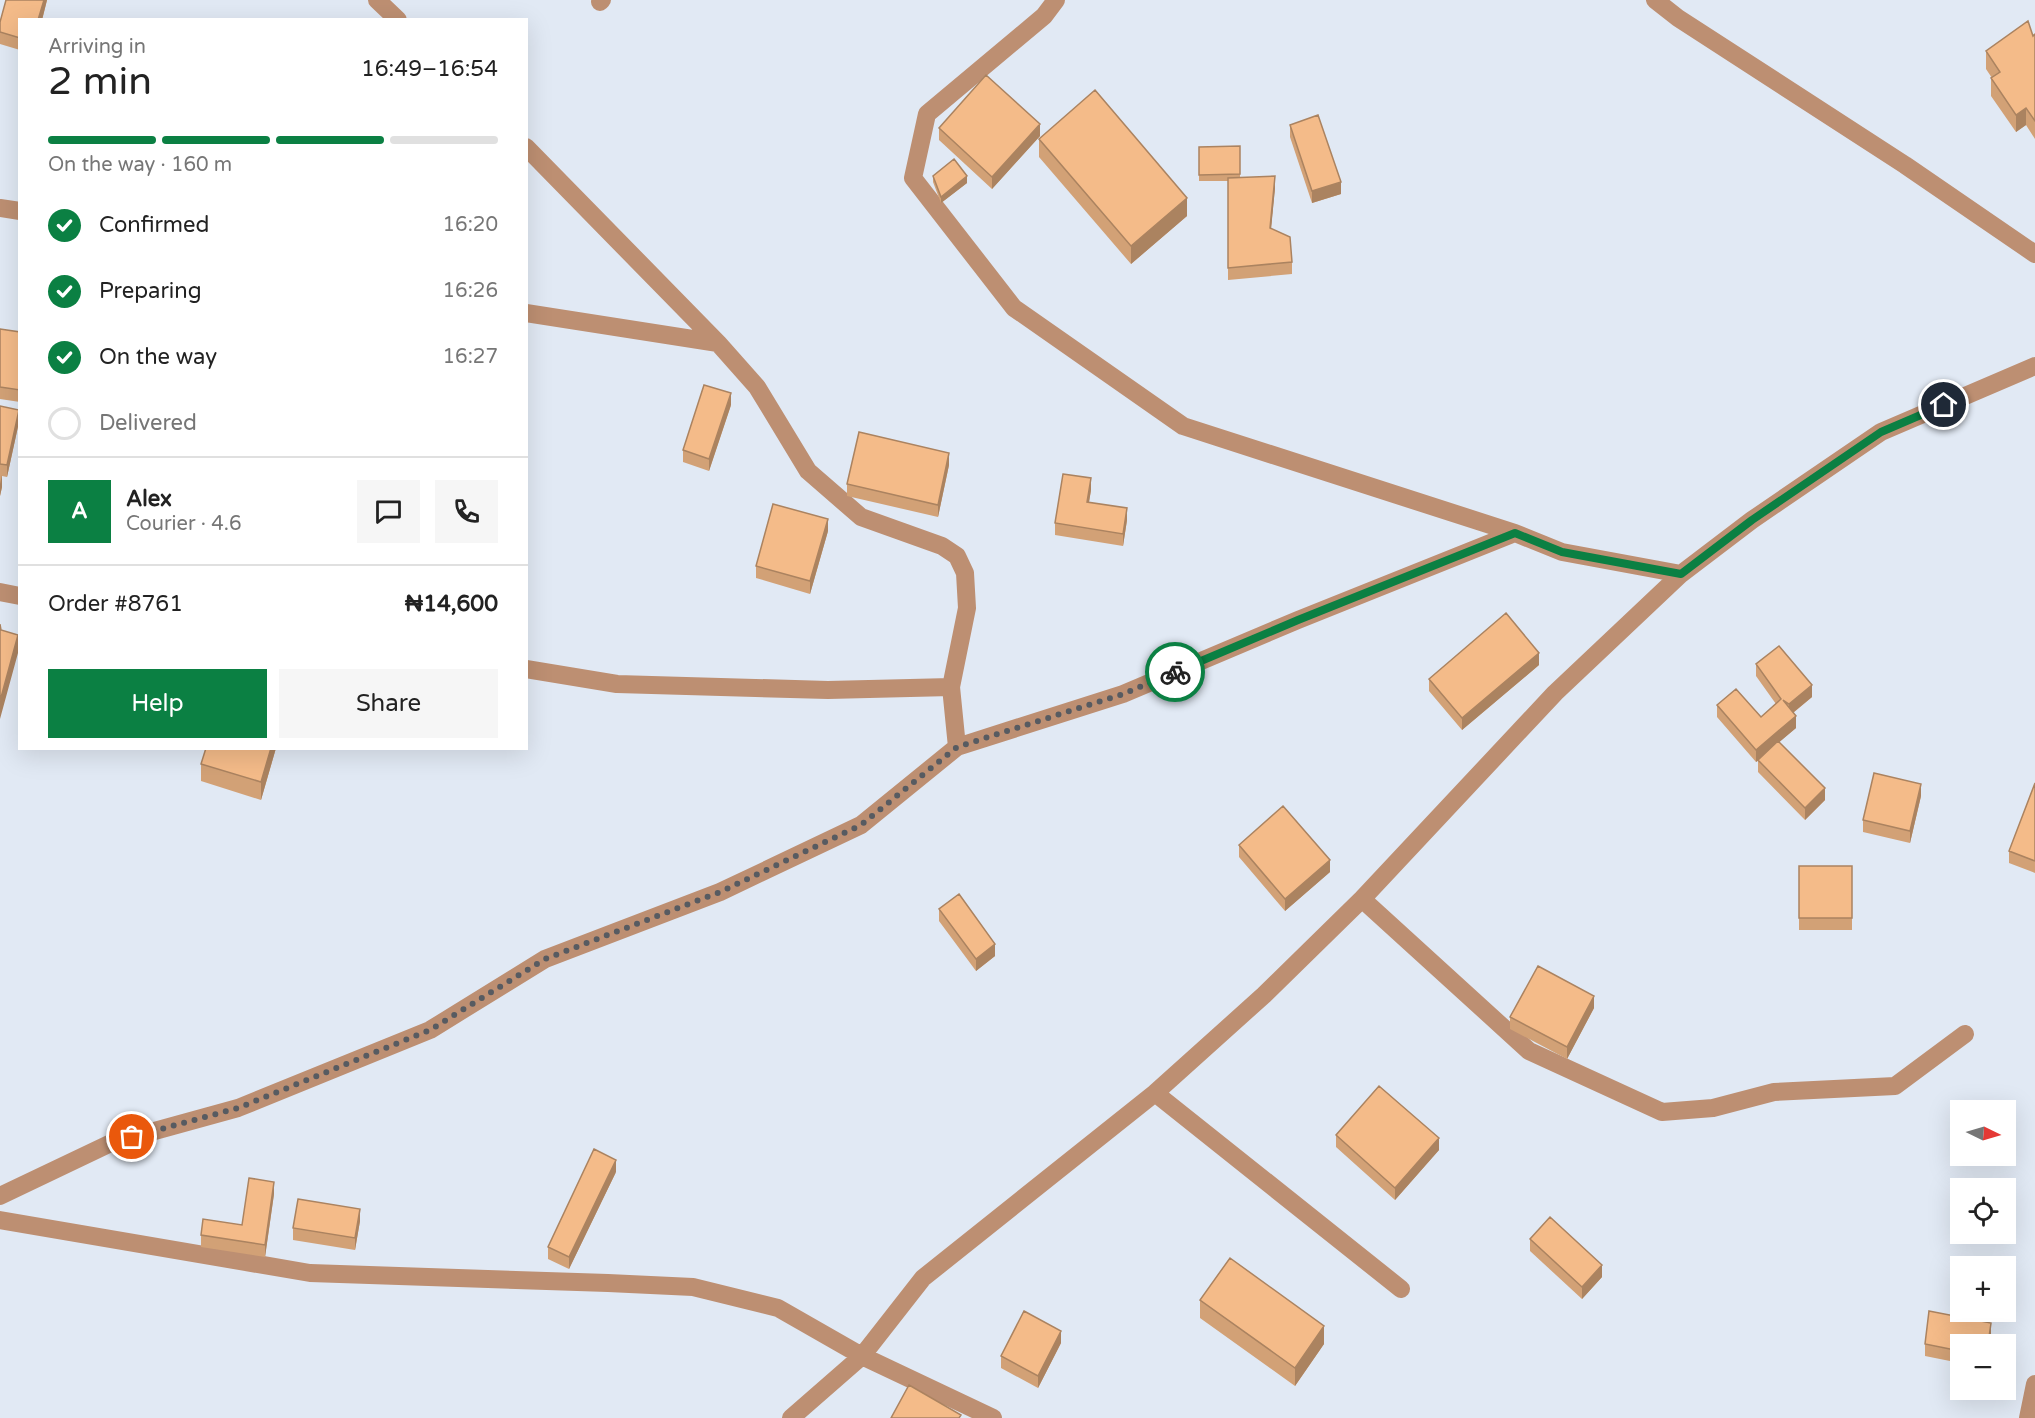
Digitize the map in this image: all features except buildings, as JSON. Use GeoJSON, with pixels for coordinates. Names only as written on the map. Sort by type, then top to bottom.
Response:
{"type":"FeatureCollection","features":[{"type":"Feature","properties":{"kind":"street"},"geometry":{"type":"LineString","coordinates":[[377,0],[396,18]]}},
{"type":"Feature","properties":{"kind":"street"},"geometry":{"type":"LineString","coordinates":[[1056,0],[1044,16],[927,114],[913,178],[1014,308],[1183,426],[1515,533],[1562,552],[1681,574]]}},
{"type":"Feature","properties":{"kind":"street"},"geometry":{"type":"LineString","coordinates":[[1655,0],[1677,18],[1905,165],[2035,254]]}},
{"type":"Feature","properties":{"kind":"street"},"geometry":{"type":"LineString","coordinates":[[528,149],[718,343],[757,387],[808,471],[861,517],[942,546],[957,556],[965,573],[967,608],[951,687],[957,747]]}},
{"type":"Feature","properties":{"kind":"street"},"geometry":{"type":"LineString","coordinates":[[0,208],[18,211]]}},
{"type":"Feature","properties":{"kind":"street"},"geometry":{"type":"LineString","coordinates":[[528,313],[718,343]]}},
{"type":"Feature","properties":{"kind":"street"},"geometry":{"type":"LineString","coordinates":[[792,1418],[862,1356],[923,1278],[1155,1094],[1264,995],[1362,899],[1555,693],[1681,574],[1752,520],[1881,432],[2035,366]]}},
{"type":"Feature","properties":{"kind":"street"},"geometry":{"type":"LineString","coordinates":[[0,1196],[111,1143],[238,1108],[430,1030],[545,959],[720,892],[861,825],[957,747],[1123,694],[1298,620],[1515,533]]}},
{"type":"Feature","properties":{"kind":"street"},"geometry":{"type":"LineString","coordinates":[[0,592],[18,596]]}},
{"type":"Feature","properties":{"kind":"street"},"geometry":{"type":"LineString","coordinates":[[528,669],[616,684],[828,690],[951,687]]}},
{"type":"Feature","properties":{"kind":"street"},"geometry":{"type":"LineString","coordinates":[[1362,899],[1528,1052],[1662,1112],[1713,1108],[1774,1092],[1895,1086],[1965,1034]]}},
{"type":"Feature","properties":{"kind":"street"},"geometry":{"type":"LineString","coordinates":[[1155,1094],[1401,1289]]}},
{"type":"Feature","properties":{"kind":"street"},"geometry":{"type":"LineString","coordinates":[[0,1220],[310,1273],[693,1287],[778,1308],[862,1356],[993,1418]]}},
{"type":"Feature","properties":{"kind":"street"},"geometry":{"type":"LineString","coordinates":[[2028,1418],[2035,1384]]}},
{"type":"Feature","properties":{"kind":"way so far"},"geometry":{"type":"LineString","coordinates":[[132,1137],[238,1108],[430,1030],[545,959],[720,892],[861,825],[957,747],[1123,694],[1175,672]]}},
{"type":"Feature","properties":{"kind":"route"},"geometry":{"type":"LineString","coordinates":[[1175,672],[1515,533],[1562,552],[1681,574],[1752,520],[1881,432],[1944,405]]}}]}
